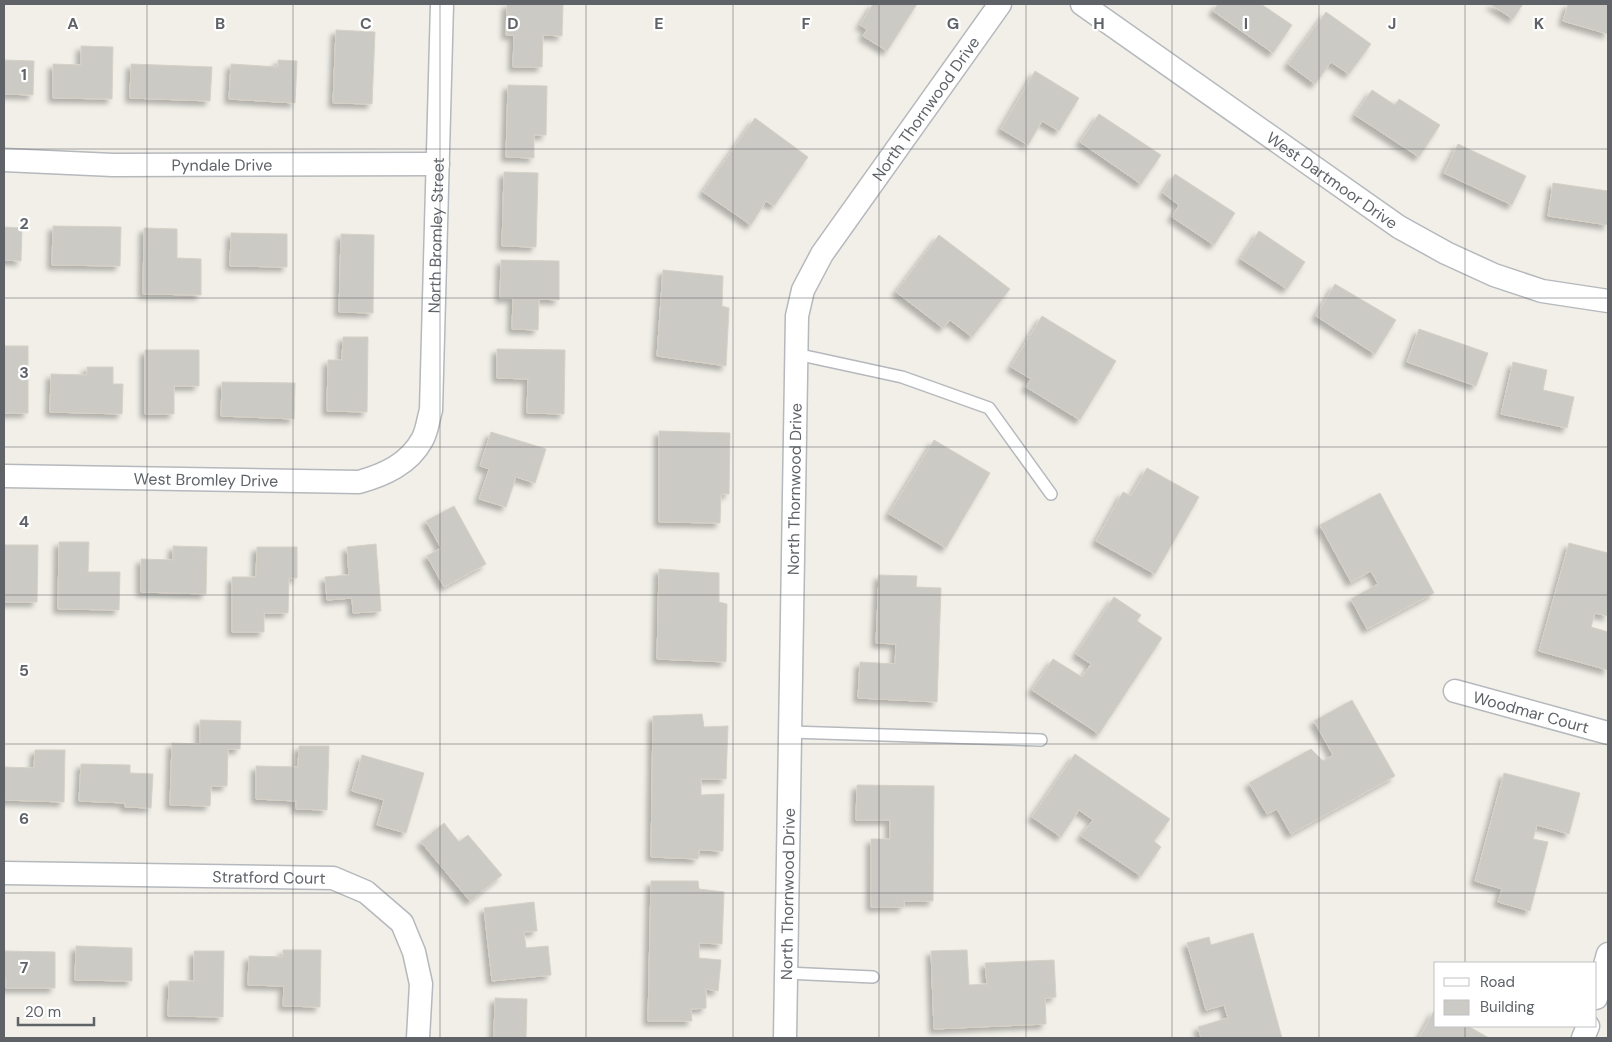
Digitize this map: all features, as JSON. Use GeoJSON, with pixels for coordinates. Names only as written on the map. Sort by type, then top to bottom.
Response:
{"type":"FeatureCollection","features":[{"type":"Feature","properties":{"kind":"street","name":"North Bromley Street"},"geometry":{"type":"LineString","coordinates":[[405,461],[422,440],[431,410],[442,4]]}},
{"type":"Feature","properties":{"kind":"street","name":"North Thornwood Drive"},"geometry":{"type":"LineString","coordinates":[[785,1038],[797,316],[803,290],[822,254],[1000,4]]}},
{"type":"Feature","properties":{"kind":"street","name":"West Dartmoor Drive"},"geometry":{"type":"LineString","coordinates":[[1082,4],[1407,231],[1446,253],[1494,275],[1542,291],[1608,301]]}},
{"type":"Feature","properties":{"kind":"street","name":"Pyndale Drive"},"geometry":{"type":"LineString","coordinates":[[4,160],[113,165],[438,164]]}},
{"type":"Feature","properties":{"kind":"street","name":"West Bromley Drive"},"geometry":{"type":"LineString","coordinates":[[4,476],[359,482],[383,475],[405,461]]}},
{"type":"Feature","properties":{"kind":"street","name":"Woodmar Court"},"geometry":{"type":"LineString","coordinates":[[1455,691],[1608,733]]}},
{"type":"Feature","properties":{"kind":"street","name":"Stratford Court"},"geometry":{"type":"LineString","coordinates":[[4,874],[333,878],[366,892],[402,923],[414,952],[421,984],[418,1038]]}},
{"type":"Feature","properties":{"kind":"street"},"geometry":{"type":"LineString","coordinates":[[1597,994],[1608,954]]}},
{"type":"Feature","properties":{"kind":"lane"},"geometry":{"type":"LineString","coordinates":[[796,354],[902,376],[989,408],[1051,494]]}},
{"type":"Feature","properties":{"kind":"lane"},"geometry":{"type":"LineString","coordinates":[[790,732],[1041,740]]}},
{"type":"Feature","properties":{"kind":"lane"},"geometry":{"type":"LineString","coordinates":[[786,973],[873,977]]}},
{"type":"Feature","properties":{"kind":"building"},"geometry":{"type":"Polygon","coordinates":[[[507,4],[563,4],[562,36],[543,35],[542,67],[513,67],[514,35],[506,35],[507,4]]]}},
{"type":"Feature","properties":{"kind":"building"},"geometry":{"type":"Polygon","coordinates":[[[873,4],[917,4],[887,51],[863,36],[867,29],[860,25],[873,4]]]}},
{"type":"Feature","properties":{"kind":"building"},"geometry":{"type":"Polygon","coordinates":[[[1218,4],[1261,4],[1292,25],[1273,53],[1213,11],[1218,4]]]}},
{"type":"Feature","properties":{"kind":"building"},"geometry":{"type":"Polygon","coordinates":[[[1490,4],[1523,4],[1513,19],[1490,4]]]}},
{"type":"Feature","properties":{"kind":"building"},"geometry":{"type":"Polygon","coordinates":[[[1568,4],[1608,4],[1608,34],[1563,21],[1568,4]]]}},
{"type":"Feature","properties":{"kind":"building"},"geometry":{"type":"Polygon","coordinates":[[[1326,12],[1371,44],[1349,74],[1331,62],[1315,84],[1288,64],[1326,12]]]}},
{"type":"Feature","properties":{"kind":"building"},"geometry":{"type":"Polygon","coordinates":[[[336,30],[375,32],[372,104],[333,103],[336,30]]]}},
{"type":"Feature","properties":{"kind":"building"},"geometry":{"type":"Polygon","coordinates":[[[81,46],[113,47],[112,99],[53,98],[53,64],[81,65],[81,46]]]}},
{"type":"Feature","properties":{"kind":"building"},"geometry":{"type":"Polygon","coordinates":[[[4,60],[34,61],[33,95],[4,94],[4,60]]]}},
{"type":"Feature","properties":{"kind":"building"},"geometry":{"type":"Polygon","coordinates":[[[278,60],[297,61],[295,103],[229,99],[231,64],[278,67],[278,60]]]}},
{"type":"Feature","properties":{"kind":"building"},"geometry":{"type":"Polygon","coordinates":[[[131,64],[212,67],[210,101],[130,98],[131,64]]]}},
{"type":"Feature","properties":{"kind":"building"},"geometry":{"type":"Polygon","coordinates":[[[1035,71],[1079,98],[1059,131],[1042,121],[1028,145],[1001,129],[1035,71]]]}},
{"type":"Feature","properties":{"kind":"building"},"geometry":{"type":"Polygon","coordinates":[[[508,85],[547,86],[546,135],[534,135],[534,158],[506,157],[508,85]]]}},
{"type":"Feature","properties":{"kind":"building"},"geometry":{"type":"Polygon","coordinates":[[[1372,90],[1395,105],[1399,99],[1440,125],[1419,157],[1355,115],[1372,90]]]}},
{"type":"Feature","properties":{"kind":"building"},"geometry":{"type":"Polygon","coordinates":[[[1099,114],[1161,155],[1141,184],[1080,142],[1099,114]]]}},
{"type":"Feature","properties":{"kind":"building"},"geometry":{"type":"Polygon","coordinates":[[[755,118],[808,157],[774,206],[766,201],[751,225],[703,192],[755,118]]]}},
{"type":"Feature","properties":{"kind":"building"},"geometry":{"type":"Polygon","coordinates":[[[1458,144],[1526,176],[1512,205],[1444,173],[1458,144]]]}},
{"type":"Feature","properties":{"kind":"building"},"geometry":{"type":"Polygon","coordinates":[[[504,172],[538,173],[536,247],[502,246],[504,172]]]}},
{"type":"Feature","properties":{"kind":"building"},"geometry":{"type":"Polygon","coordinates":[[[1175,174],[1235,213],[1214,245],[1172,217],[1179,205],[1163,193],[1175,174]]]}},
{"type":"Feature","properties":{"kind":"building"},"geometry":{"type":"Polygon","coordinates":[[[1553,183],[1608,191],[1608,225],[1548,216],[1553,183]]]}},
{"type":"Feature","properties":{"kind":"building"},"geometry":{"type":"Polygon","coordinates":[[[53,226],[121,227],[120,266],[52,265],[53,226]]]}},
{"type":"Feature","properties":{"kind":"building"},"geometry":{"type":"Polygon","coordinates":[[[4,227],[22,228],[21,261],[4,260],[4,227]]]}},
{"type":"Feature","properties":{"kind":"building"},"geometry":{"type":"Polygon","coordinates":[[[144,228],[177,229],[177,258],[201,259],[201,295],[143,294],[144,228]]]}},
{"type":"Feature","properties":{"kind":"building"},"geometry":{"type":"Polygon","coordinates":[[[1259,231],[1305,262],[1287,289],[1241,259],[1259,231]]]}},
{"type":"Feature","properties":{"kind":"building"},"geometry":{"type":"Polygon","coordinates":[[[231,233],[287,234],[287,267],[230,266],[231,233]]]}},
{"type":"Feature","properties":{"kind":"building"},"geometry":{"type":"Polygon","coordinates":[[[341,234],[374,235],[373,313],[339,312],[341,234]]]}},
{"type":"Feature","properties":{"kind":"building"},"geometry":{"type":"Polygon","coordinates":[[[939,235],[1010,289],[972,337],[950,320],[943,328],[896,292],[939,235]]]}},
{"type":"Feature","properties":{"kind":"building"},"geometry":{"type":"Polygon","coordinates":[[[501,260],[559,261],[559,300],[539,299],[538,330],[512,329],[513,298],[500,298],[501,260]]]}},
{"type":"Feature","properties":{"kind":"building"},"geometry":{"type":"Polygon","coordinates":[[[663,270],[723,276],[722,306],[729,308],[726,366],[657,356],[663,270]]]}},
{"type":"Feature","properties":{"kind":"building"},"geometry":{"type":"Polygon","coordinates":[[[1335,284],[1396,320],[1375,354],[1316,316],[1335,284]]]}},
{"type":"Feature","properties":{"kind":"building"},"geometry":{"type":"Polygon","coordinates":[[[1042,316],[1116,361],[1080,420],[1026,387],[1031,379],[1011,367],[1042,316]]]}},
{"type":"Feature","properties":{"kind":"building"},"geometry":{"type":"Polygon","coordinates":[[[1419,329],[1488,353],[1476,386],[1407,362],[1419,329]]]}},
{"type":"Feature","properties":{"kind":"building"},"geometry":{"type":"Polygon","coordinates":[[[343,337],[368,337],[367,412],[327,411],[328,360],[342,360],[343,337]]]}},
{"type":"Feature","properties":{"kind":"building"},"geometry":{"type":"Polygon","coordinates":[[[4,346],[28,346],[28,413],[4,413],[4,346]]]}},
{"type":"Feature","properties":{"kind":"building"},"geometry":{"type":"Polygon","coordinates":[[[497,349],[565,350],[564,414],[527,413],[528,379],[497,378],[497,349]]]}},
{"type":"Feature","properties":{"kind":"building"},"geometry":{"type":"Polygon","coordinates":[[[145,350],[199,350],[199,386],[174,386],[174,414],[145,414],[145,350]]]}},
{"type":"Feature","properties":{"kind":"building"},"geometry":{"type":"Polygon","coordinates":[[[1513,362],[1547,370],[1543,390],[1574,397],[1567,428],[1501,414],[1513,362]]]}},
{"type":"Feature","properties":{"kind":"building"},"geometry":{"type":"Polygon","coordinates":[[[87,367],[113,367],[113,384],[123,384],[122,414],[50,412],[51,374],[87,375],[87,367]]]}},
{"type":"Feature","properties":{"kind":"building"},"geometry":{"type":"Polygon","coordinates":[[[222,382],[295,383],[294,419],[221,416],[222,382]]]}},
{"type":"Feature","properties":{"kind":"building"},"geometry":{"type":"Polygon","coordinates":[[[659,431],[730,433],[729,494],[721,494],[720,523],[659,522],[659,431]]]}},
{"type":"Feature","properties":{"kind":"building"},"geometry":{"type":"Polygon","coordinates":[[[491,432],[546,449],[535,483],[516,477],[506,507],[479,499],[489,469],[480,466],[491,432]]]}},
{"type":"Feature","properties":{"kind":"building"},"geometry":{"type":"Polygon","coordinates":[[[934,440],[990,473],[946,548],[889,514],[934,440]]]}},
{"type":"Feature","properties":{"kind":"building"},"geometry":{"type":"Polygon","coordinates":[[[1147,468],[1199,497],[1155,574],[1096,541],[1123,492],[1131,496],[1147,468]]]}},
{"type":"Feature","properties":{"kind":"building"},"geometry":{"type":"Polygon","coordinates":[[[1380,493],[1434,593],[1367,629],[1351,599],[1378,584],[1371,571],[1351,582],[1320,525],[1380,493]]]}},
{"type":"Feature","properties":{"kind":"building"},"geometry":{"type":"Polygon","coordinates":[[[454,506],[486,564],[444,587],[427,556],[441,548],[426,521],[454,506]]]}},
{"type":"Feature","properties":{"kind":"building"},"geometry":{"type":"Polygon","coordinates":[[[59,542],[89,542],[88,572],[120,572],[119,610],[58,609],[59,542]]]}},
{"type":"Feature","properties":{"kind":"building"},"geometry":{"type":"Polygon","coordinates":[[[1569,543],[1608,553],[1608,616],[1595,613],[1591,627],[1608,632],[1608,670],[1539,651],[1569,543]]]}},
{"type":"Feature","properties":{"kind":"building"},"geometry":{"type":"Polygon","coordinates":[[[376,544],[381,611],[353,613],[352,598],[327,600],[325,577],[349,575],[347,547],[376,544]]]}},
{"type":"Feature","properties":{"kind":"building"},"geometry":{"type":"Polygon","coordinates":[[[4,545],[38,545],[37,602],[4,602],[4,545]]]}},
{"type":"Feature","properties":{"kind":"building"},"geometry":{"type":"Polygon","coordinates":[[[173,546],[207,547],[206,594],[141,592],[141,559],[173,560],[173,546]]]}},
{"type":"Feature","properties":{"kind":"building"},"geometry":{"type":"Polygon","coordinates":[[[257,547],[297,547],[297,578],[289,578],[288,613],[264,613],[264,632],[232,632],[232,577],[256,577],[257,547]]]}},
{"type":"Feature","properties":{"kind":"building"},"geometry":{"type":"Polygon","coordinates":[[[659,569],[719,573],[719,602],[727,604],[726,662],[657,659],[659,569]]]}},
{"type":"Feature","properties":{"kind":"building"},"geometry":{"type":"Polygon","coordinates":[[[879,575],[917,576],[916,587],[941,588],[937,702],[858,698],[860,662],[895,664],[896,644],[876,643],[879,575]]]}},
{"type":"Feature","properties":{"kind":"building"},"geometry":{"type":"Polygon","coordinates":[[[1114,597],[1141,615],[1137,621],[1162,638],[1099,734],[1032,690],[1053,659],[1082,677],[1091,664],[1076,654],[1114,597]]]}},
{"type":"Feature","properties":{"kind":"building"},"geometry":{"type":"Polygon","coordinates":[[[1352,700],[1395,776],[1291,834],[1277,809],[1267,814],[1249,783],[1311,749],[1323,761],[1333,755],[1314,721],[1352,700]]]}},
{"type":"Feature","properties":{"kind":"building"},"geometry":{"type":"Polygon","coordinates":[[[702,714],[704,727],[728,726],[726,779],[701,779],[701,795],[724,794],[723,851],[699,850],[698,859],[651,857],[653,716],[702,714]]]}},
{"type":"Feature","properties":{"kind":"building"},"geometry":{"type":"Polygon","coordinates":[[[200,720],[241,721],[240,749],[228,749],[227,786],[211,786],[210,806],[170,805],[172,743],[200,744],[200,720]]]}},
{"type":"Feature","properties":{"kind":"building"},"geometry":{"type":"Polygon","coordinates":[[[299,746],[329,746],[327,810],[296,809],[296,801],[256,799],[256,766],[298,767],[299,746]]]}},
{"type":"Feature","properties":{"kind":"building"},"geometry":{"type":"Polygon","coordinates":[[[35,750],[65,750],[64,802],[4,800],[4,767],[34,768],[35,750]]]}},
{"type":"Feature","properties":{"kind":"building"},"geometry":{"type":"Polygon","coordinates":[[[1075,754],[1170,819],[1154,841],[1161,847],[1141,876],[1081,836],[1093,820],[1079,810],[1061,837],[1032,817],[1075,754]]]}},
{"type":"Feature","properties":{"kind":"building"},"geometry":{"type":"Polygon","coordinates":[[[362,755],[424,773],[406,833],[377,825],[384,800],[352,791],[362,755]]]}},
{"type":"Feature","properties":{"kind":"building"},"geometry":{"type":"Polygon","coordinates":[[[81,764],[130,765],[130,773],[153,774],[151,808],[125,807],[125,803],[79,801],[81,764]]]}},
{"type":"Feature","properties":{"kind":"building"},"geometry":{"type":"Polygon","coordinates":[[[1504,773],[1580,793],[1569,834],[1537,825],[1533,839],[1548,842],[1530,911],[1498,902],[1502,889],[1475,881],[1504,773]]]}},
{"type":"Feature","properties":{"kind":"building"},"geometry":{"type":"Polygon","coordinates":[[[857,785],[934,786],[933,901],[904,901],[904,907],[871,907],[871,839],[890,839],[890,820],[856,820],[857,785]]]}},
{"type":"Feature","properties":{"kind":"building"},"geometry":{"type":"Polygon","coordinates":[[[444,823],[459,842],[468,835],[502,875],[470,901],[421,842],[444,823]]]}},
{"type":"Feature","properties":{"kind":"building"},"geometry":{"type":"Polygon","coordinates":[[[651,881],[698,881],[699,889],[724,892],[722,944],[699,943],[699,958],[721,960],[718,991],[706,989],[706,1008],[691,1009],[692,1021],[648,1021],[651,881]]]}},
{"type":"Feature","properties":{"kind":"building"},"geometry":{"type":"Polygon","coordinates":[[[534,902],[537,931],[524,932],[526,948],[548,946],[551,975],[492,981],[484,908],[534,902]]]}},
{"type":"Feature","properties":{"kind":"building"},"geometry":{"type":"Polygon","coordinates":[[[1253,933],[1282,1038],[1201,1038],[1198,1027],[1228,1018],[1224,1005],[1206,1010],[1187,943],[1209,937],[1211,945],[1253,933]]]}},
{"type":"Feature","properties":{"kind":"building"},"geometry":{"type":"Polygon","coordinates":[[[76,946],[132,948],[132,981],[75,980],[76,946]]]}},
{"type":"Feature","properties":{"kind":"building"},"geometry":{"type":"Polygon","coordinates":[[[283,950],[321,950],[320,1007],[283,1006],[284,986],[248,985],[249,956],[283,957],[283,950]]]}},
{"type":"Feature","properties":{"kind":"building"},"geometry":{"type":"Polygon","coordinates":[[[967,950],[969,985],[987,984],[985,963],[1054,960],[1056,997],[1045,998],[1046,1024],[934,1029],[931,951],[967,950]]]}},
{"type":"Feature","properties":{"kind":"building"},"geometry":{"type":"Polygon","coordinates":[[[4,951],[55,952],[55,988],[6,988],[4,951]]]}},
{"type":"Feature","properties":{"kind":"building"},"geometry":{"type":"Polygon","coordinates":[[[194,951],[224,951],[223,1017],[168,1016],[169,981],[194,981],[194,951]]]}},
{"type":"Feature","properties":{"kind":"building"},"geometry":{"type":"Polygon","coordinates":[[[495,998],[527,999],[526,1038],[494,1038],[495,998]]]}},
{"type":"Feature","properties":{"kind":"building"},"geometry":{"type":"Polygon","coordinates":[[[1434,1011],[1434,1027],[1470,1027],[1489,1038],[1419,1038],[1434,1011]]]}}]}
